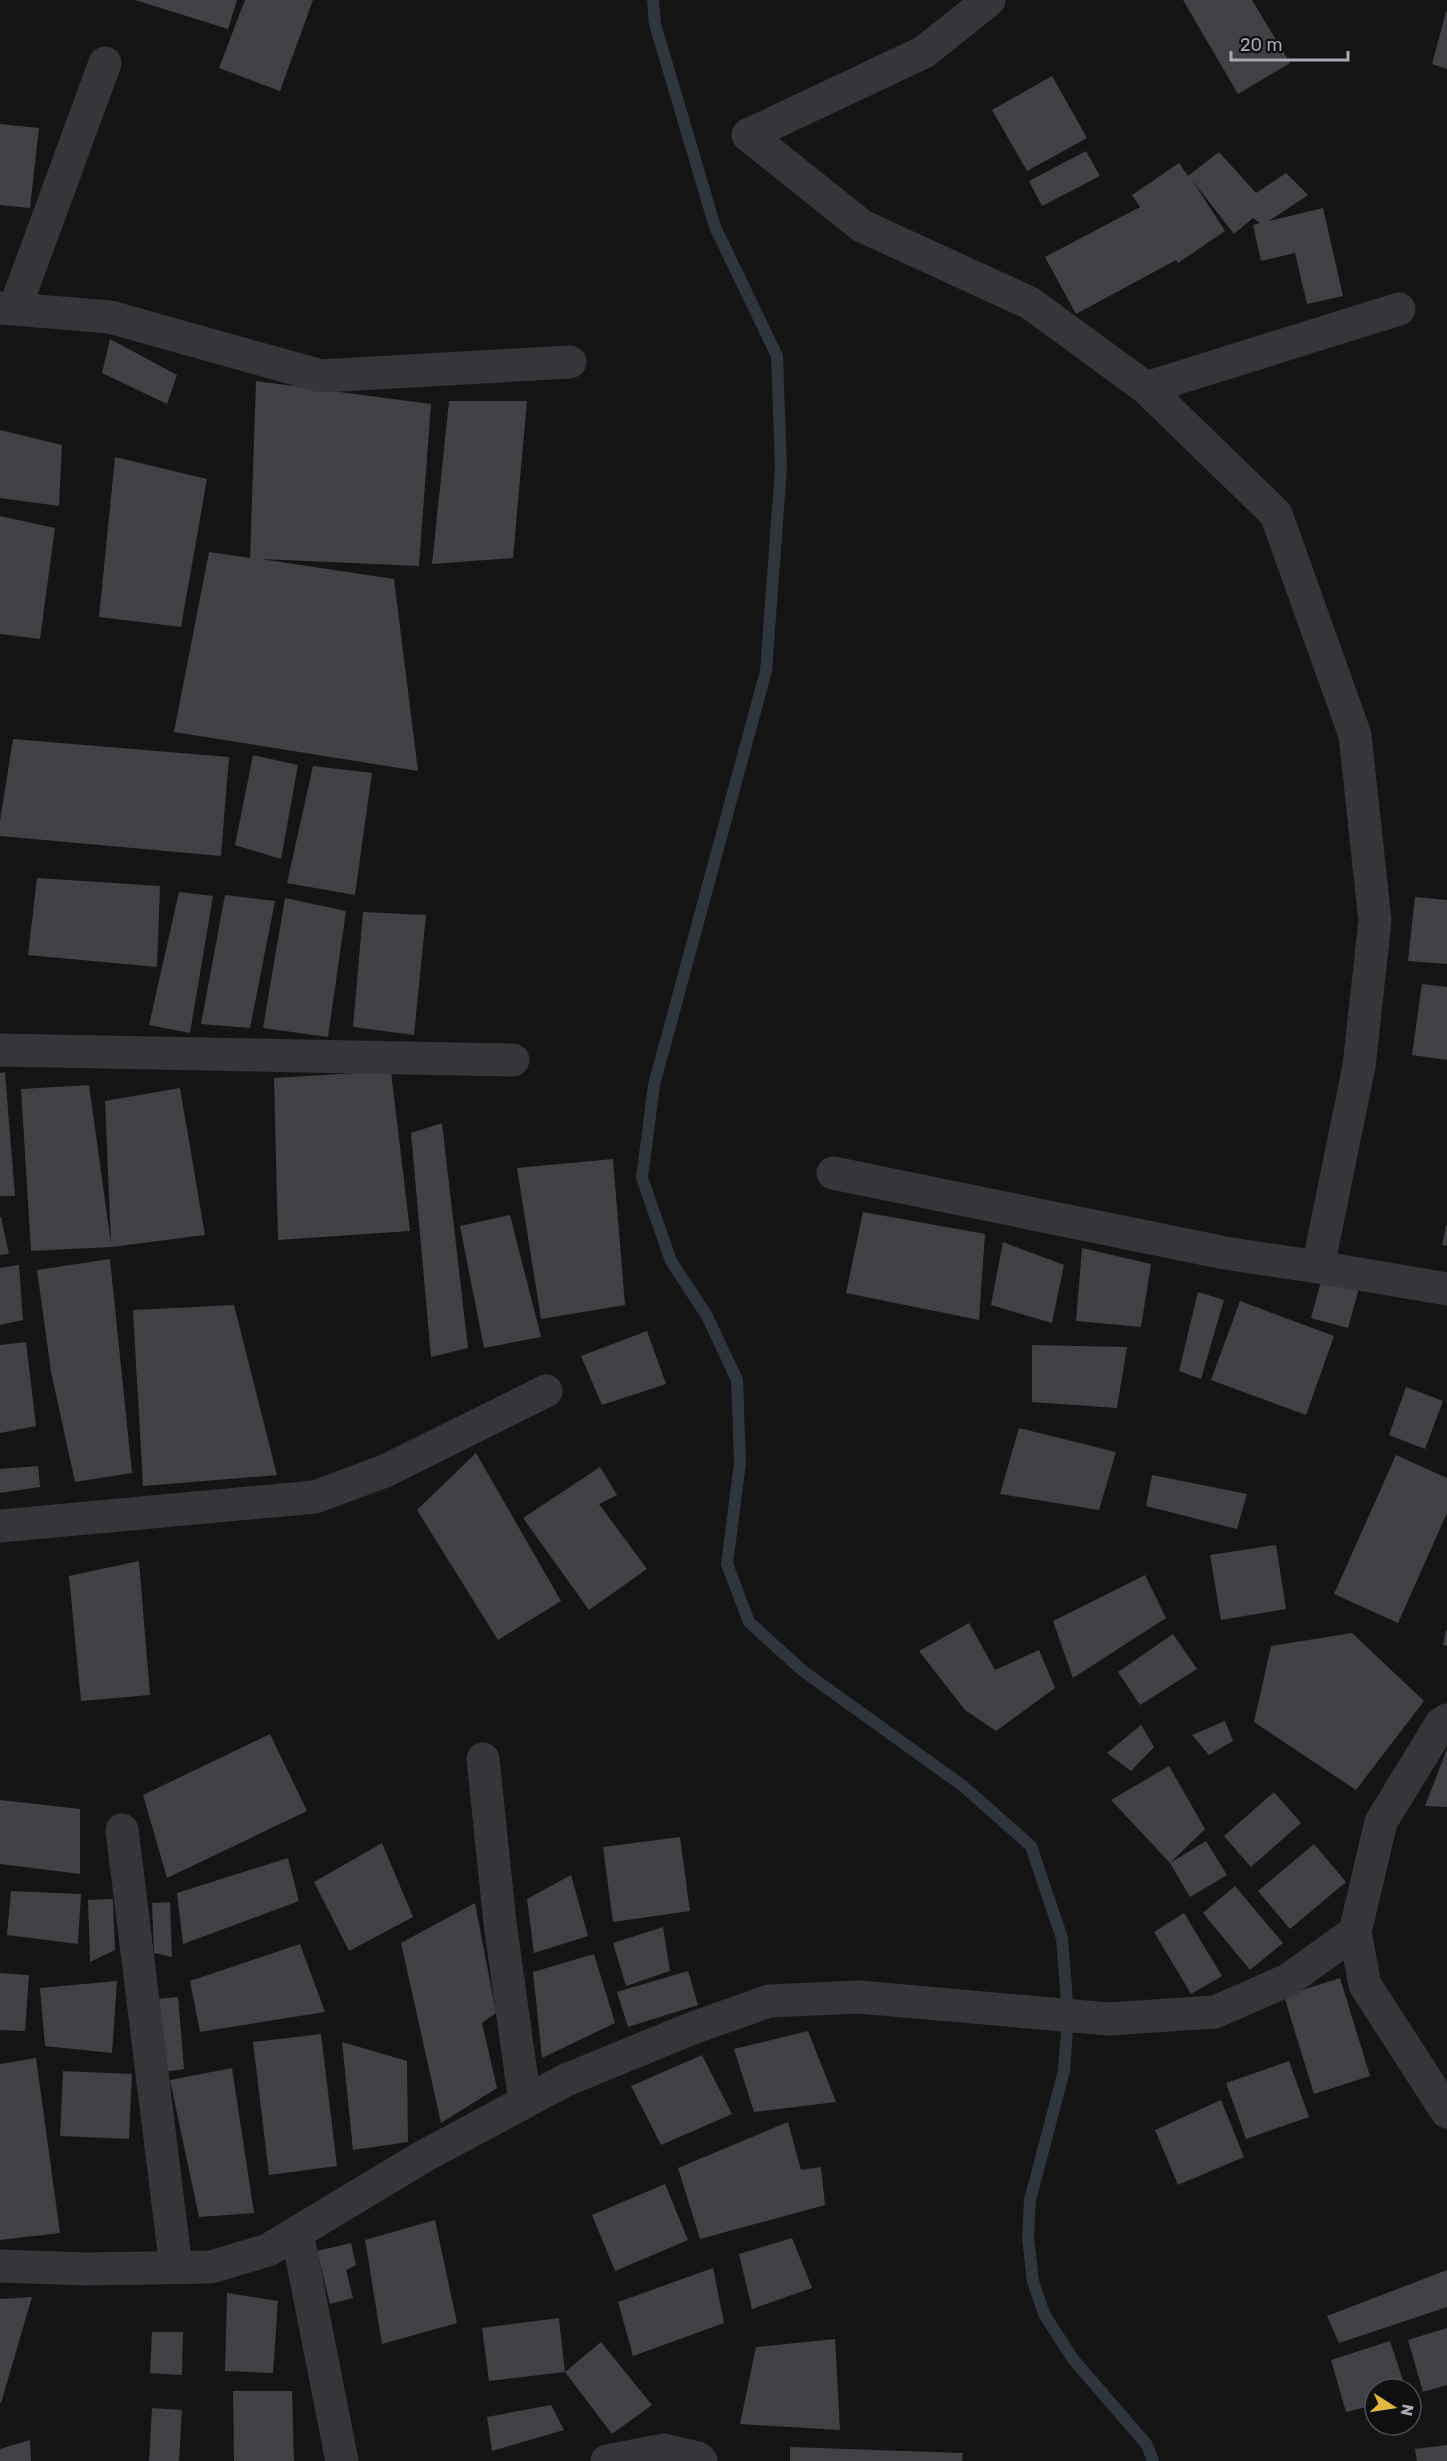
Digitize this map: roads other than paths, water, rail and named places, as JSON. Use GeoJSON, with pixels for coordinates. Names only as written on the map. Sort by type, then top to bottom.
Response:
{"type":"FeatureCollection","features":[{"type":"Feature","properties":{"kind":"street"},"geometry":{"type":"LineString","coordinates":[[989,0],[924,52],[748,135],[862,226],[1030,303],[1146,388],[1276,514],[1355,735],[1375,921],[1359,1066],[1318,1267]]}},
{"type":"Feature","properties":{"kind":"street"},"geometry":{"type":"LineString","coordinates":[[105,63],[7,308],[110,317],[321,376],[570,362]]}},
{"type":"Feature","properties":{"kind":"street"},"geometry":{"type":"LineString","coordinates":[[1146,388],[1399,309]]}},
{"type":"Feature","properties":{"kind":"street"},"geometry":{"type":"LineString","coordinates":[[0,1050],[513,1060]]}},
{"type":"Feature","properties":{"kind":"street"},"geometry":{"type":"LineString","coordinates":[[833,1173],[1225,1253],[1447,1289]]}},
{"type":"Feature","properties":{"kind":"street"},"geometry":{"type":"LineString","coordinates":[[0,1526],[315,1497],[385,1471],[546,1391]]}},
{"type":"Feature","properties":{"kind":"street"},"geometry":{"type":"LineString","coordinates":[[1447,1720],[1441,1724],[1381,1822],[1355,1932],[1365,1985],[1447,2112]]}},
{"type":"Feature","properties":{"kind":"street"},"geometry":{"type":"LineString","coordinates":[[483,1759],[500,1923],[525,2102]]}},
{"type":"Feature","properties":{"kind":"street"},"geometry":{"type":"LineString","coordinates":[[122,1830],[176,2268]]}},
{"type":"Feature","properties":{"kind":"street"},"geometry":{"type":"LineString","coordinates":[[0,2266],[211,2267],[268,2250],[424,2156],[566,2080],[693,2028],[769,2001],[859,1997],[1108,2019],[1215,2012],[1288,1980],[1355,1932]]}},
{"type":"Feature","properties":{"kind":"street"},"geometry":{"type":"LineString","coordinates":[[297,2233],[342,2461]]}},
{"type":"Feature","properties":{"kind":"street"},"geometry":{"type":"LineString","coordinates":[[607,2461],[664,2450],[698,2458],[701,2461]]}},
{"type":"Feature","properties":{"kind":"waterway"},"geometry":{"type":"LineString","coordinates":[[653,0],[655,24],[715,227],[777,356],[781,468],[766,671],[654,1085],[642,1178],[671,1261],[707,1316],[737,1380],[740,1463],[727,1564],[749,1622],[803,1671],[963,1786],[1031,1846],[1062,1938],[1068,2015],[1064,2071],[1030,2200],[1028,2237],[1033,2281],[1044,2314],[1073,2359],[1147,2445],[1153,2461]]}}]}
